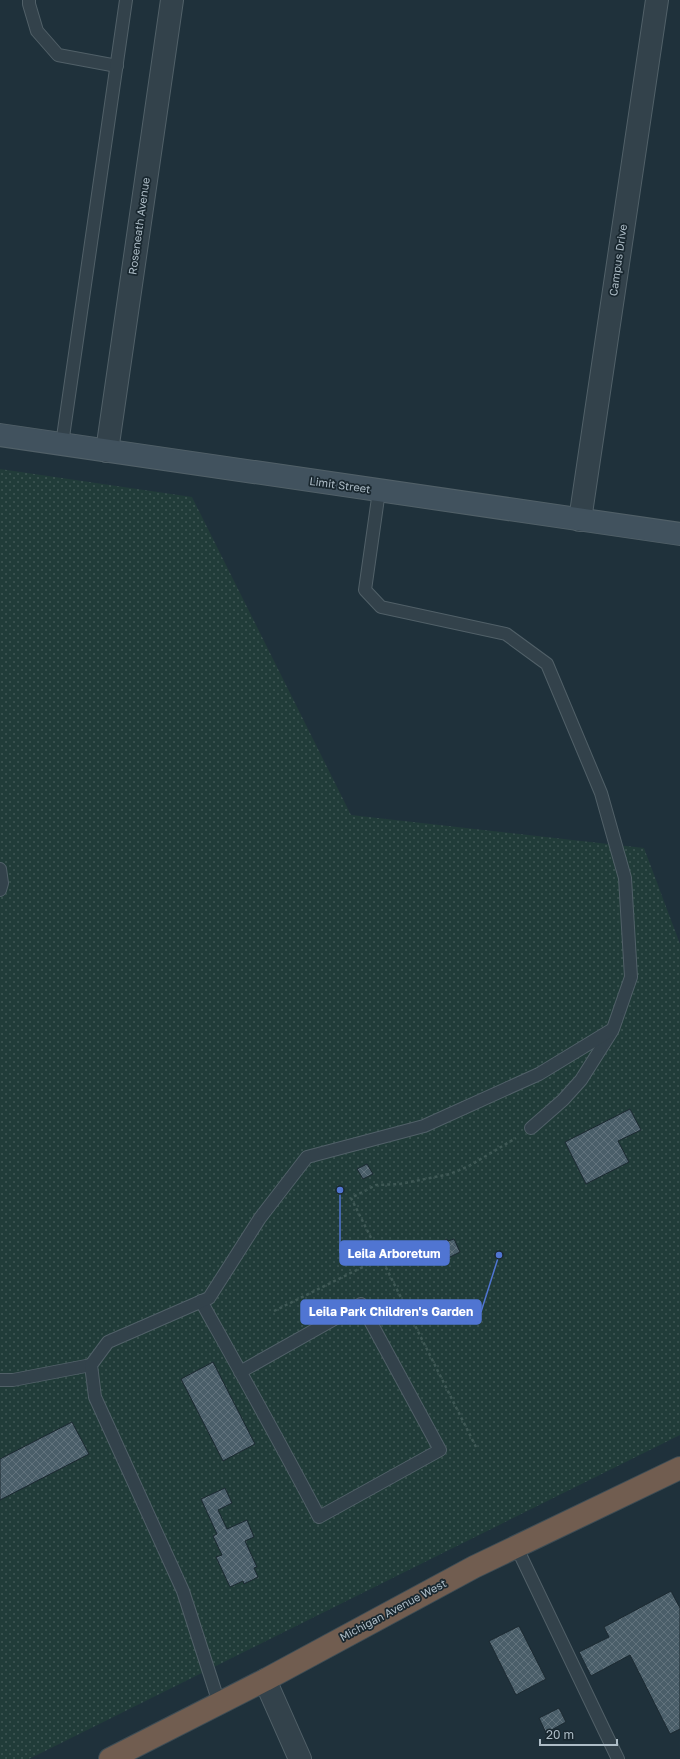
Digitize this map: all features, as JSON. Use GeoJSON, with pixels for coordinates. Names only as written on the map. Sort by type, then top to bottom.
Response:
{"type":"FeatureCollection","features":[{"type":"Feature","properties":{"kind":"highway","name":"Michigan Avenue West"},"geometry":{"type":"LineString","coordinates":[[110,1759],[265,1680],[467,1570],[680,1468]]}},
{"type":"Feature","properties":{"kind":"street","name":"Roseneath Avenue"},"geometry":{"type":"LineString","coordinates":[[107,451],[172,0]]}},
{"type":"Feature","properties":{"kind":"street","name":"Campus Drive"},"geometry":{"type":"LineString","coordinates":[[580,520],[657,0]]}},
{"type":"Feature","properties":{"kind":"street","name":"Limit Street"},"geometry":{"type":"LineString","coordinates":[[0,435],[680,534]]}},
{"type":"Feature","properties":{"kind":"street"},"geometry":{"type":"LineString","coordinates":[[265,1680],[300,1759]]}},
{"type":"Feature","properties":{"kind":"lane"},"geometry":{"type":"LineString","coordinates":[[29,0],[28,4],[37,31],[58,55],[117,66]]}},
{"type":"Feature","properties":{"kind":"lane"},"geometry":{"type":"LineString","coordinates":[[62,444],[126,0]]}},
{"type":"Feature","properties":{"kind":"lane"},"geometry":{"type":"LineString","coordinates":[[379,491],[365,590],[381,607],[506,634],[547,664],[601,794],[625,878],[630,977],[613,1029],[581,1080],[563,1100],[531,1128]]}},
{"type":"Feature","properties":{"kind":"lane"},"geometry":{"type":"LineString","coordinates":[[0,869],[2,883],[0,890]]}},
{"type":"Feature","properties":{"kind":"lane"},"geometry":{"type":"LineString","coordinates":[[0,1380],[13,1380],[91,1365],[108,1342],[209,1298],[260,1218],[307,1157],[424,1126],[539,1074],[613,1029]]}},
{"type":"Feature","properties":{"kind":"lane"},"geometry":{"type":"LineString","coordinates":[[201,1301],[319,1517],[440,1450],[361,1304],[240,1372]]}},
{"type":"Feature","properties":{"kind":"lane"},"geometry":{"type":"LineString","coordinates":[[91,1365],[95,1397],[183,1590],[219,1703]]}},
{"type":"Feature","properties":{"kind":"lane"},"geometry":{"type":"LineString","coordinates":[[516,1546],[618,1759]]}},
{"type":"Feature","properties":{"kind":"path"},"geometry":{"type":"LineString","coordinates":[[476,1447],[351,1198],[376,1185],[400,1184],[450,1174],[503,1148],[531,1128]]}},
{"type":"Feature","properties":{"kind":"path"},"geometry":{"type":"LineString","coordinates":[[274,1311],[381,1258]]}},
{"type":"Feature","properties":{"kind":"green space"},"geometry":{"type":"Polygon","coordinates":[[[0,469],[192,497],[351,815],[644,848],[680,944],[680,1435],[29,1759],[0,1759],[0,469]]]}},
{"type":"Feature","properties":{"kind":"building"},"geometry":{"type":"Polygon","coordinates":[[[630,1109],[641,1130],[618,1141],[629,1162],[586,1184],[565,1142],[630,1109]]]}},
{"type":"Feature","properties":{"kind":"building"},"geometry":{"type":"Polygon","coordinates":[[[367,1164],[373,1174],[363,1179],[357,1169],[367,1164]]]}},
{"type":"Feature","properties":{"kind":"building"},"geometry":{"type":"Polygon","coordinates":[[[447,1239],[448,1241],[454,1239],[460,1252],[440,1262],[433,1248],[447,1239]]]}},
{"type":"Feature","properties":{"kind":"building"},"geometry":{"type":"Polygon","coordinates":[[[213,1362],[255,1444],[223,1461],[181,1379],[213,1362]]]}},
{"type":"Feature","properties":{"kind":"building"},"geometry":{"type":"Polygon","coordinates":[[[72,1422],[89,1454],[0,1500],[0,1459],[72,1422]]]}},
{"type":"Feature","properties":{"kind":"building"},"geometry":{"type":"Polygon","coordinates":[[[225,1488],[232,1503],[218,1510],[227,1529],[247,1520],[254,1537],[245,1541],[257,1567],[254,1568],[258,1577],[244,1584],[243,1581],[230,1587],[216,1557],[222,1555],[213,1536],[217,1534],[201,1499],[225,1488]]]}},
{"type":"Feature","properties":{"kind":"building"},"geometry":{"type":"Polygon","coordinates":[[[671,1591],[680,1608],[680,1729],[670,1734],[630,1655],[591,1676],[579,1652],[609,1637],[604,1627],[671,1591]]]}},
{"type":"Feature","properties":{"kind":"building"},"geometry":{"type":"Polygon","coordinates":[[[519,1626],[546,1679],[516,1695],[489,1641],[519,1626]]]}},
{"type":"Feature","properties":{"kind":"building"},"geometry":{"type":"Polygon","coordinates":[[[559,1708],[566,1722],[546,1733],[539,1718],[559,1708]]]}},
{"type":"Feature","properties":{"kind":"place","name":"Leila Arboretum"},"geometry":{"type":"Point","coordinates":[340,1190]}},
{"type":"Feature","properties":{"kind":"place","name":"Leila Park Children's Garden"},"geometry":{"type":"Point","coordinates":[499,1255]}}]}
